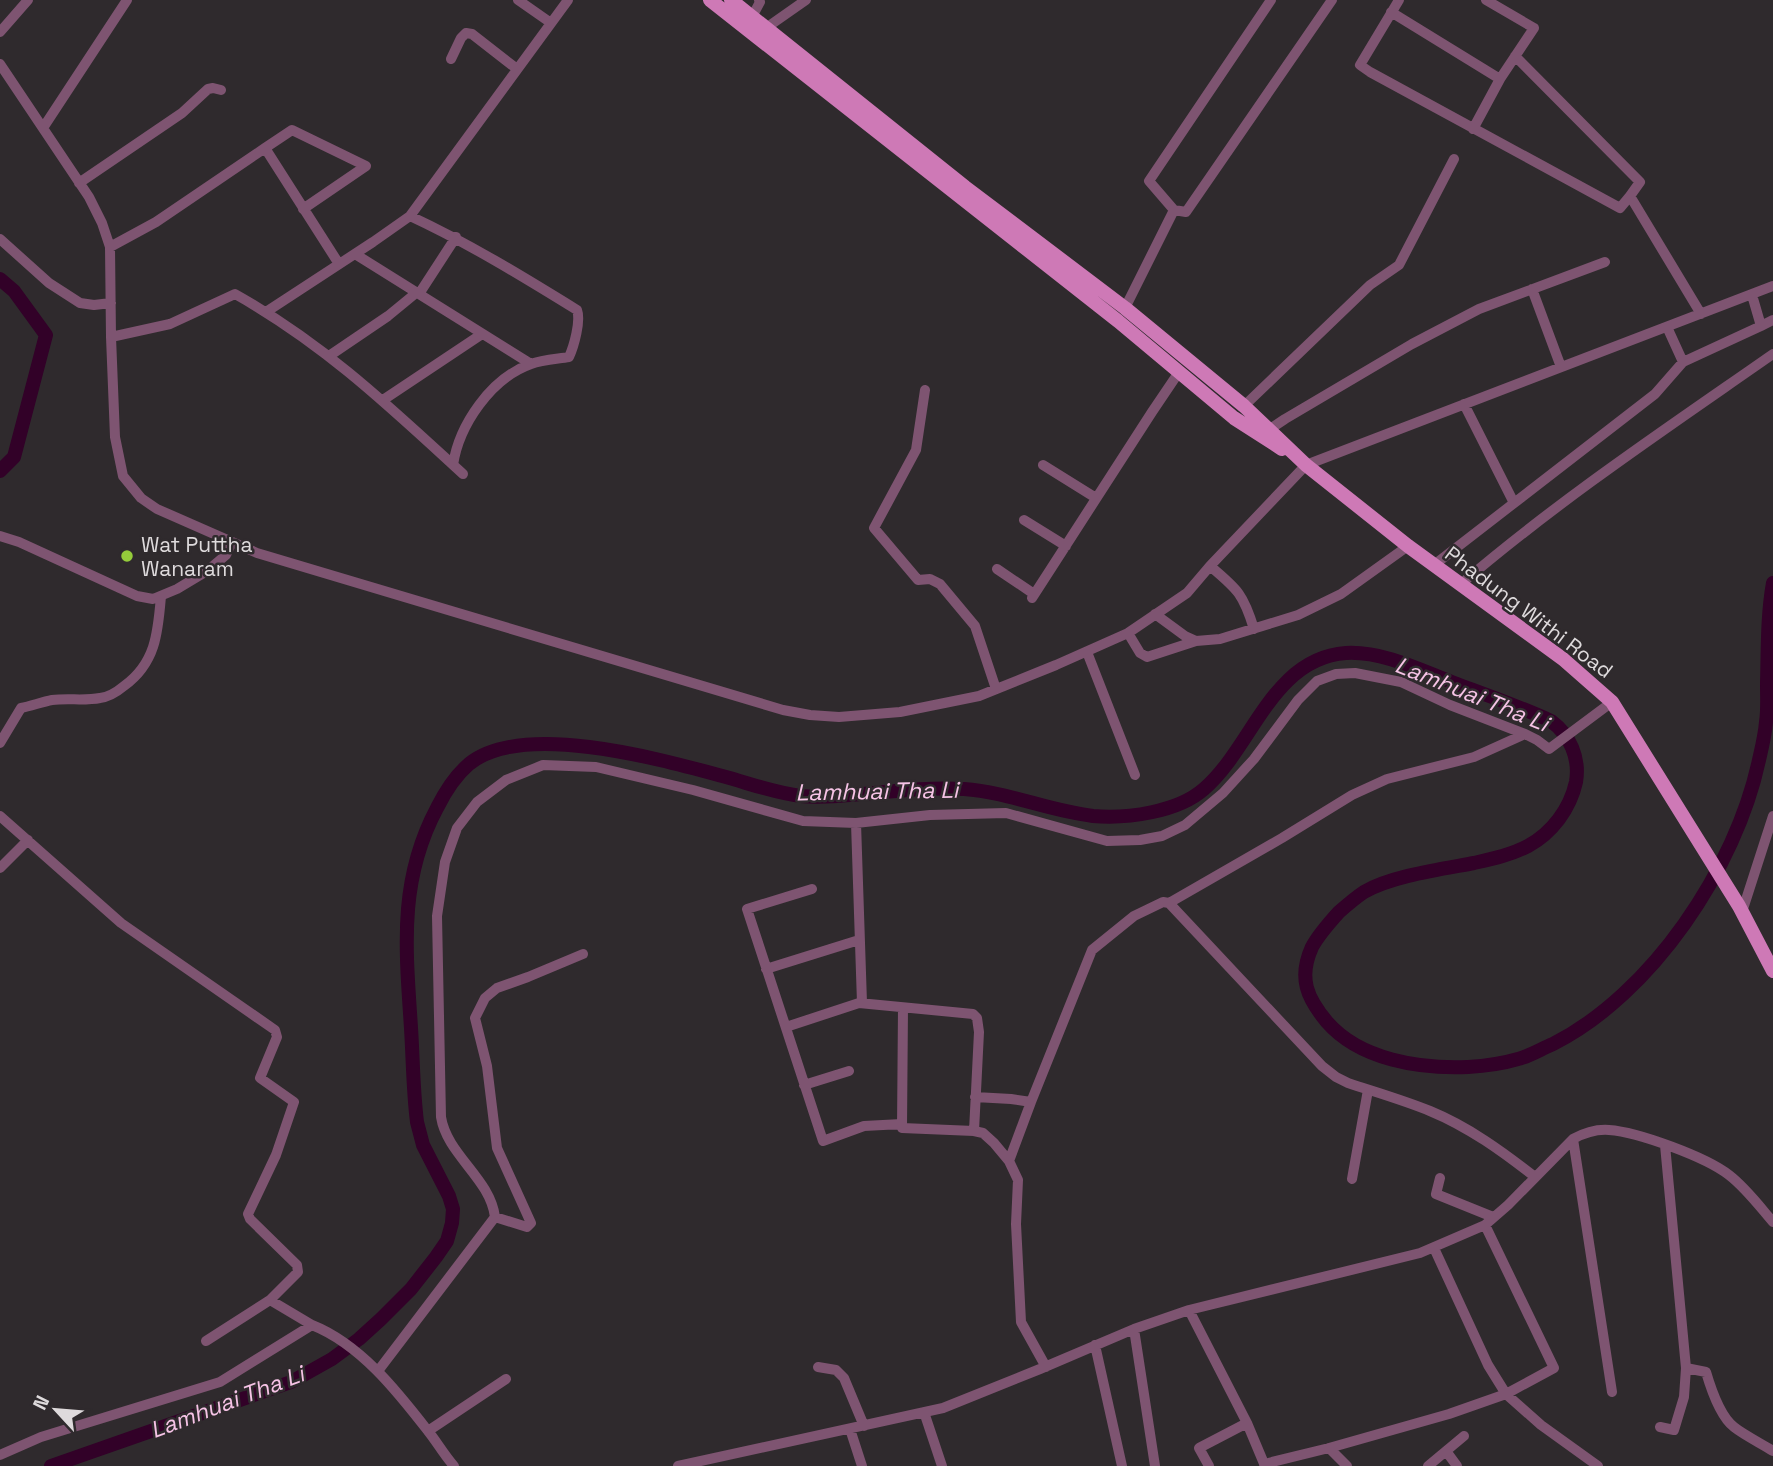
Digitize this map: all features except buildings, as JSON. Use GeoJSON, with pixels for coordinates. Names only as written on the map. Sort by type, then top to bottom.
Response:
{"type":"FeatureCollection","features":[{"type":"Feature","properties":{"kind":"main road"},"geometry":{"type":"LineString","coordinates":[[710,0],[1118,321],[1234,418],[1306,465]]}},
{"type":"Feature","properties":{"kind":"main road"},"geometry":{"type":"LineString","coordinates":[[731,0],[965,187],[1125,308],[1244,406],[1306,465]]}},
{"type":"Feature","properties":{"kind":"main road","name":"Phadung Withi Road"},"geometry":{"type":"LineString","coordinates":[[1306,465],[1434,565],[1563,659],[1607,706],[1691,830],[1740,909],[1773,971]]}},
{"type":"Feature","properties":{"kind":"street"},"geometry":{"type":"LineString","coordinates":[[0,32],[28,0]]}},
{"type":"Feature","properties":{"kind":"street"},"geometry":{"type":"LineString","coordinates":[[43,128],[127,0]]}},
{"type":"Feature","properties":{"kind":"street"},"geometry":{"type":"LineString","coordinates":[[518,0],[551,23]]}},
{"type":"Feature","properties":{"kind":"street"},"geometry":{"type":"LineString","coordinates":[[266,312],[410,216],[568,0]]}},
{"type":"Feature","properties":{"kind":"street"},"geometry":{"type":"LineString","coordinates":[[752,17],[759,0]]}},
{"type":"Feature","properties":{"kind":"street"},"geometry":{"type":"LineString","coordinates":[[766,28],[806,0]]}},
{"type":"Feature","properties":{"kind":"street"},"geometry":{"type":"LineString","coordinates":[[1271,0],[1149,181],[1174,210],[1186,212],[1332,0]]}},
{"type":"Feature","properties":{"kind":"street"},"geometry":{"type":"LineString","coordinates":[[1399,0],[1360,65],[1620,208],[1640,182],[1515,56]]}},
{"type":"Feature","properties":{"kind":"street"},"geometry":{"type":"LineString","coordinates":[[1473,129],[1500,79],[1534,28],[1486,0]]}},
{"type":"Feature","properties":{"kind":"street"},"geometry":{"type":"LineString","coordinates":[[1391,12],[1500,79]]}},
{"type":"Feature","properties":{"kind":"street"},"geometry":{"type":"LineString","coordinates":[[450,59],[466,33],[472,34],[517,69]]}},
{"type":"Feature","properties":{"kind":"street"},"geometry":{"type":"LineString","coordinates":[[0,64],[89,197],[110,247],[115,437],[123,476],[141,498],[157,509],[270,557],[783,710],[810,715],[861,716],[900,712],[979,696],[1087,652],[1128,633],[1186,593],[1306,465],[1773,286]]}},
{"type":"Feature","properties":{"kind":"street"},"geometry":{"type":"LineString","coordinates":[[79,183],[182,113],[208,89],[221,90]]}},
{"type":"Feature","properties":{"kind":"street"},"geometry":{"type":"LineString","coordinates":[[110,247],[156,222],[292,130],[366,166],[303,209]]}},
{"type":"Feature","properties":{"kind":"street"},"geometry":{"type":"LineString","coordinates":[[265,148],[339,264]]}},
{"type":"Feature","properties":{"kind":"street"},"geometry":{"type":"LineString","coordinates":[[1244,406],[1370,285],[1399,265],[1454,159]]}},
{"type":"Feature","properties":{"kind":"street"},"geometry":{"type":"LineString","coordinates":[[1630,196],[1701,314]]}},
{"type":"Feature","properties":{"kind":"street"},"geometry":{"type":"LineString","coordinates":[[1125,308],[1174,210]]}},
{"type":"Feature","properties":{"kind":"street"},"geometry":{"type":"LineString","coordinates":[[410,216],[456,237],[577,310],[579,316],[569,357],[531,364],[513,373],[486,395],[468,422],[453,465]]}},
{"type":"Feature","properties":{"kind":"street"},"geometry":{"type":"LineString","coordinates":[[329,356],[418,294],[456,237]]}},
{"type":"Feature","properties":{"kind":"street"},"geometry":{"type":"LineString","coordinates":[[0,239],[49,283],[80,303],[111,303]]}},
{"type":"Feature","properties":{"kind":"street"},"geometry":{"type":"LineString","coordinates":[[355,254],[531,364]]}},
{"type":"Feature","properties":{"kind":"street"},"geometry":{"type":"LineString","coordinates":[[1270,429],[1434,332],[1479,309],[1605,262]]}},
{"type":"Feature","properties":{"kind":"street"},"geometry":{"type":"LineString","coordinates":[[1532,289],[1561,367]]}},
{"type":"Feature","properties":{"kind":"street"},"geometry":{"type":"LineString","coordinates":[[111,337],[170,324],[235,294],[329,356],[383,400],[463,474]]}},
{"type":"Feature","properties":{"kind":"street"},"geometry":{"type":"LineString","coordinates":[[1752,295],[1761,326]]}},
{"type":"Feature","properties":{"kind":"street"},"geometry":{"type":"LineString","coordinates":[[1434,565],[1655,394],[1683,362],[1773,320]]}},
{"type":"Feature","properties":{"kind":"street"},"geometry":{"type":"LineString","coordinates":[[1667,327],[1683,362]]}},
{"type":"Feature","properties":{"kind":"street"},"geometry":{"type":"LineString","coordinates":[[383,400],[482,334]]}},
{"type":"Feature","properties":{"kind":"street"},"geometry":{"type":"LineString","coordinates":[[1461,584],[1564,503],[1773,354]]}},
{"type":"Feature","properties":{"kind":"street"},"geometry":{"type":"LineString","coordinates":[[997,569],[1033,596],[1179,372]]}},
{"type":"Feature","properties":{"kind":"street"},"geometry":{"type":"LineString","coordinates":[[925,390],[916,450],[874,528],[918,580],[930,579],[940,584],[975,626],[996,689]]}},
{"type":"Feature","properties":{"kind":"street"},"geometry":{"type":"LineString","coordinates":[[1464,404],[1514,503]]}},
{"type":"Feature","properties":{"kind":"street"},"geometry":{"type":"LineString","coordinates":[[1043,465],[1096,498]]}},
{"type":"Feature","properties":{"kind":"street"},"geometry":{"type":"LineString","coordinates":[[1024,520],[1066,545]]}},
{"type":"Feature","properties":{"kind":"street"},"geometry":{"type":"LineString","coordinates":[[0,536],[19,542],[137,596],[153,599],[177,589],[207,571],[226,555],[232,542]]}},
{"type":"Feature","properties":{"kind":"street"},"geometry":{"type":"LineString","coordinates":[[1128,633],[1140,653],[1147,657],[1196,640],[1220,639],[1254,629],[1297,615],[1341,594],[1408,545]]}},
{"type":"Feature","properties":{"kind":"street"},"geometry":{"type":"LineString","coordinates":[[1210,566],[1242,597],[1254,629]]}},
{"type":"Feature","properties":{"kind":"street"},"geometry":{"type":"LineString","coordinates":[[0,743],[21,708],[51,701],[102,698],[135,679],[152,654],[159,625],[161,596]]}},
{"type":"Feature","properties":{"kind":"street"},"geometry":{"type":"LineString","coordinates":[[1155,614],[1185,636],[1196,640]]}},
{"type":"Feature","properties":{"kind":"street"},"geometry":{"type":"LineString","coordinates":[[1087,652],[1135,775]]}},
{"type":"Feature","properties":{"kind":"street"},"geometry":{"type":"LineString","coordinates":[[375,1368],[495,1217],[485,1190],[443,1130],[437,916],[445,862],[457,828],[477,802],[506,780],[543,765],[596,767],[693,790],[803,821],[856,823],[930,815],[1006,813],[1107,841],[1140,840],[1162,836],[1185,825],[1223,793],[1254,759],[1298,700],[1317,681],[1336,674],[1355,673],[1401,682],[1450,705],[1525,734],[1549,749],[1607,706]]}},
{"type":"Feature","properties":{"kind":"street"},"geometry":{"type":"LineString","coordinates":[[1169,903],[1352,795],[1387,779],[1474,757],[1525,734]]}},
{"type":"Feature","properties":{"kind":"street"},"geometry":{"type":"LineString","coordinates":[[0,816],[121,923],[275,1030],[277,1037],[260,1078],[294,1102],[276,1155],[248,1214],[297,1265],[298,1272],[270,1300],[206,1340]]}},
{"type":"Feature","properties":{"kind":"street"},"geometry":{"type":"LineString","coordinates":[[1740,909],[1773,816]]}},
{"type":"Feature","properties":{"kind":"street"},"geometry":{"type":"LineString","coordinates":[[856,823],[862,1003]]}},
{"type":"Feature","properties":{"kind":"street"},"geometry":{"type":"LineString","coordinates":[[0,868],[28,840]]}},
{"type":"Feature","properties":{"kind":"street"},"geometry":{"type":"LineString","coordinates":[[812,889],[747,909],[823,1142],[864,1126],[902,1124]]}},
{"type":"Feature","properties":{"kind":"street"},"geometry":{"type":"LineString","coordinates":[[1009,1161],[1092,950],[1134,916],[1163,902],[1169,903],[1322,1066],[1336,1077],[1430,1111],[1476,1134],[1535,1177]]}},
{"type":"Feature","properties":{"kind":"street"},"geometry":{"type":"LineString","coordinates":[[766,969],[859,940]]}},
{"type":"Feature","properties":{"kind":"street"},"geometry":{"type":"LineString","coordinates":[[495,1217],[527,1227],[531,1223],[497,1148],[487,1066],[476,1025],[476,1014],[485,998],[497,988],[583,954]]}},
{"type":"Feature","properties":{"kind":"street"},"geometry":{"type":"LineString","coordinates":[[786,1027],[862,1003],[973,1014],[977,1018],[979,1032],[974,1130]]}},
{"type":"Feature","properties":{"kind":"street"},"geometry":{"type":"LineString","coordinates":[[902,1008],[902,1128],[974,1130],[989,1138],[1009,1161],[1018,1180],[1016,1224],[1021,1322],[1046,1367]]}},
{"type":"Feature","properties":{"kind":"street"},"geometry":{"type":"LineString","coordinates":[[804,1085],[849,1071]]}},
{"type":"Feature","properties":{"kind":"street"},"geometry":{"type":"LineString","coordinates":[[1352,1178],[1368,1090]]}},
{"type":"Feature","properties":{"kind":"street"},"geometry":{"type":"LineString","coordinates":[[975,1097],[1031,1102]]}},
{"type":"Feature","properties":{"kind":"street"},"geometry":{"type":"LineString","coordinates":[[678,1466],[943,1408],[1134,1329],[1189,1310],[1434,1248],[1489,1221],[1573,1139],[1585,1132],[1608,1130],[1639,1136],[1709,1161],[1731,1176],[1773,1222]]}},
{"type":"Feature","properties":{"kind":"street"},"geometry":{"type":"LineString","coordinates":[[1573,1139],[1612,1392]]}},
{"type":"Feature","properties":{"kind":"street"},"geometry":{"type":"LineString","coordinates":[[1660,1427],[1674,1430],[1684,1397],[1686,1368],[1665,1145]]}},
{"type":"Feature","properties":{"kind":"street"},"geometry":{"type":"LineString","coordinates":[[1189,1310],[1247,1423],[1264,1465],[1449,1414],[1506,1394],[1554,1368],[1489,1221],[1436,1194],[1440,1178]]}},
{"type":"Feature","properties":{"kind":"street"},"geometry":{"type":"LineString","coordinates":[[1434,1248],[1488,1365],[1506,1394],[1541,1425],[1598,1466]]}},
{"type":"Feature","properties":{"kind":"street"},"geometry":{"type":"LineString","coordinates":[[270,1300],[334,1335],[375,1368],[454,1466]]}},
{"type":"Feature","properties":{"kind":"street"},"geometry":{"type":"LineString","coordinates":[[0,1455],[41,1437],[220,1382],[312,1325]]}},
{"type":"Feature","properties":{"kind":"street"},"geometry":{"type":"LineString","coordinates":[[1134,1329],[1155,1466]]}},
{"type":"Feature","properties":{"kind":"street"},"geometry":{"type":"LineString","coordinates":[[1095,1345],[1122,1466]]}},
{"type":"Feature","properties":{"kind":"street"},"geometry":{"type":"LineString","coordinates":[[818,1367],[836,1370],[844,1378],[864,1426]]}},
{"type":"Feature","properties":{"kind":"street"},"geometry":{"type":"LineString","coordinates":[[1686,1368],[1706,1372],[1728,1421],[1773,1451]]}},
{"type":"Feature","properties":{"kind":"street"},"geometry":{"type":"LineString","coordinates":[[428,1431],[506,1379]]}},
{"type":"Feature","properties":{"kind":"street"},"geometry":{"type":"LineString","coordinates":[[923,1412],[942,1466]]}},
{"type":"Feature","properties":{"kind":"street"},"geometry":{"type":"LineString","coordinates":[[1209,1466],[1199,1448],[1247,1423]]}},
{"type":"Feature","properties":{"kind":"street"},"geometry":{"type":"LineString","coordinates":[[850,1429],[862,1466]]}},
{"type":"Feature","properties":{"kind":"street"},"geometry":{"type":"LineString","coordinates":[[1427,1466],[1464,1436]]}},
{"type":"Feature","properties":{"kind":"street"},"geometry":{"type":"LineString","coordinates":[[1329,1448],[1347,1466]]}},
{"type":"Feature","properties":{"kind":"street"},"geometry":{"type":"LineString","coordinates":[[1446,1451],[1457,1466]]}},
{"type":"Feature","properties":{"kind":"waterway"},"geometry":{"type":"LineString","coordinates":[[0,279],[14,291],[46,335],[14,457],[0,471]]}},
{"type":"Feature","properties":{"kind":"waterway","name":"Lamhuai Tha Li"},"geometry":{"type":"LineString","coordinates":[[51,1466],[291,1382],[332,1359],[359,1339],[411,1289],[447,1241],[453,1209],[423,1145],[417,1122],[407,971],[410,889],[424,835],[440,802],[451,784],[469,764],[493,751],[523,745],[557,744],[594,748],[667,762],[772,791],[801,796],[964,789],[1093,816],[1136,815],[1180,803],[1204,789],[1221,772],[1281,687],[1299,671],[1321,659],[1346,653],[1374,655],[1403,663],[1551,721],[1568,740],[1575,756],[1577,773],[1573,792],[1565,811],[1552,827],[1537,841],[1522,849],[1488,860],[1402,877],[1364,892],[1339,912],[1321,933],[1308,958],[1305,978],[1314,1005],[1327,1022],[1356,1045],[1411,1064],[1450,1067],[1487,1065],[1512,1061],[1553,1044],[1589,1022],[1624,994],[1656,961],[1710,884],[1748,801],[1765,732],[1768,634],[1773,583]]}},
{"type":"Feature","properties":{"kind":"place","name":"Wat Puttha Wanaram"},"geometry":{"type":"Point","coordinates":[127,556]}}]}
